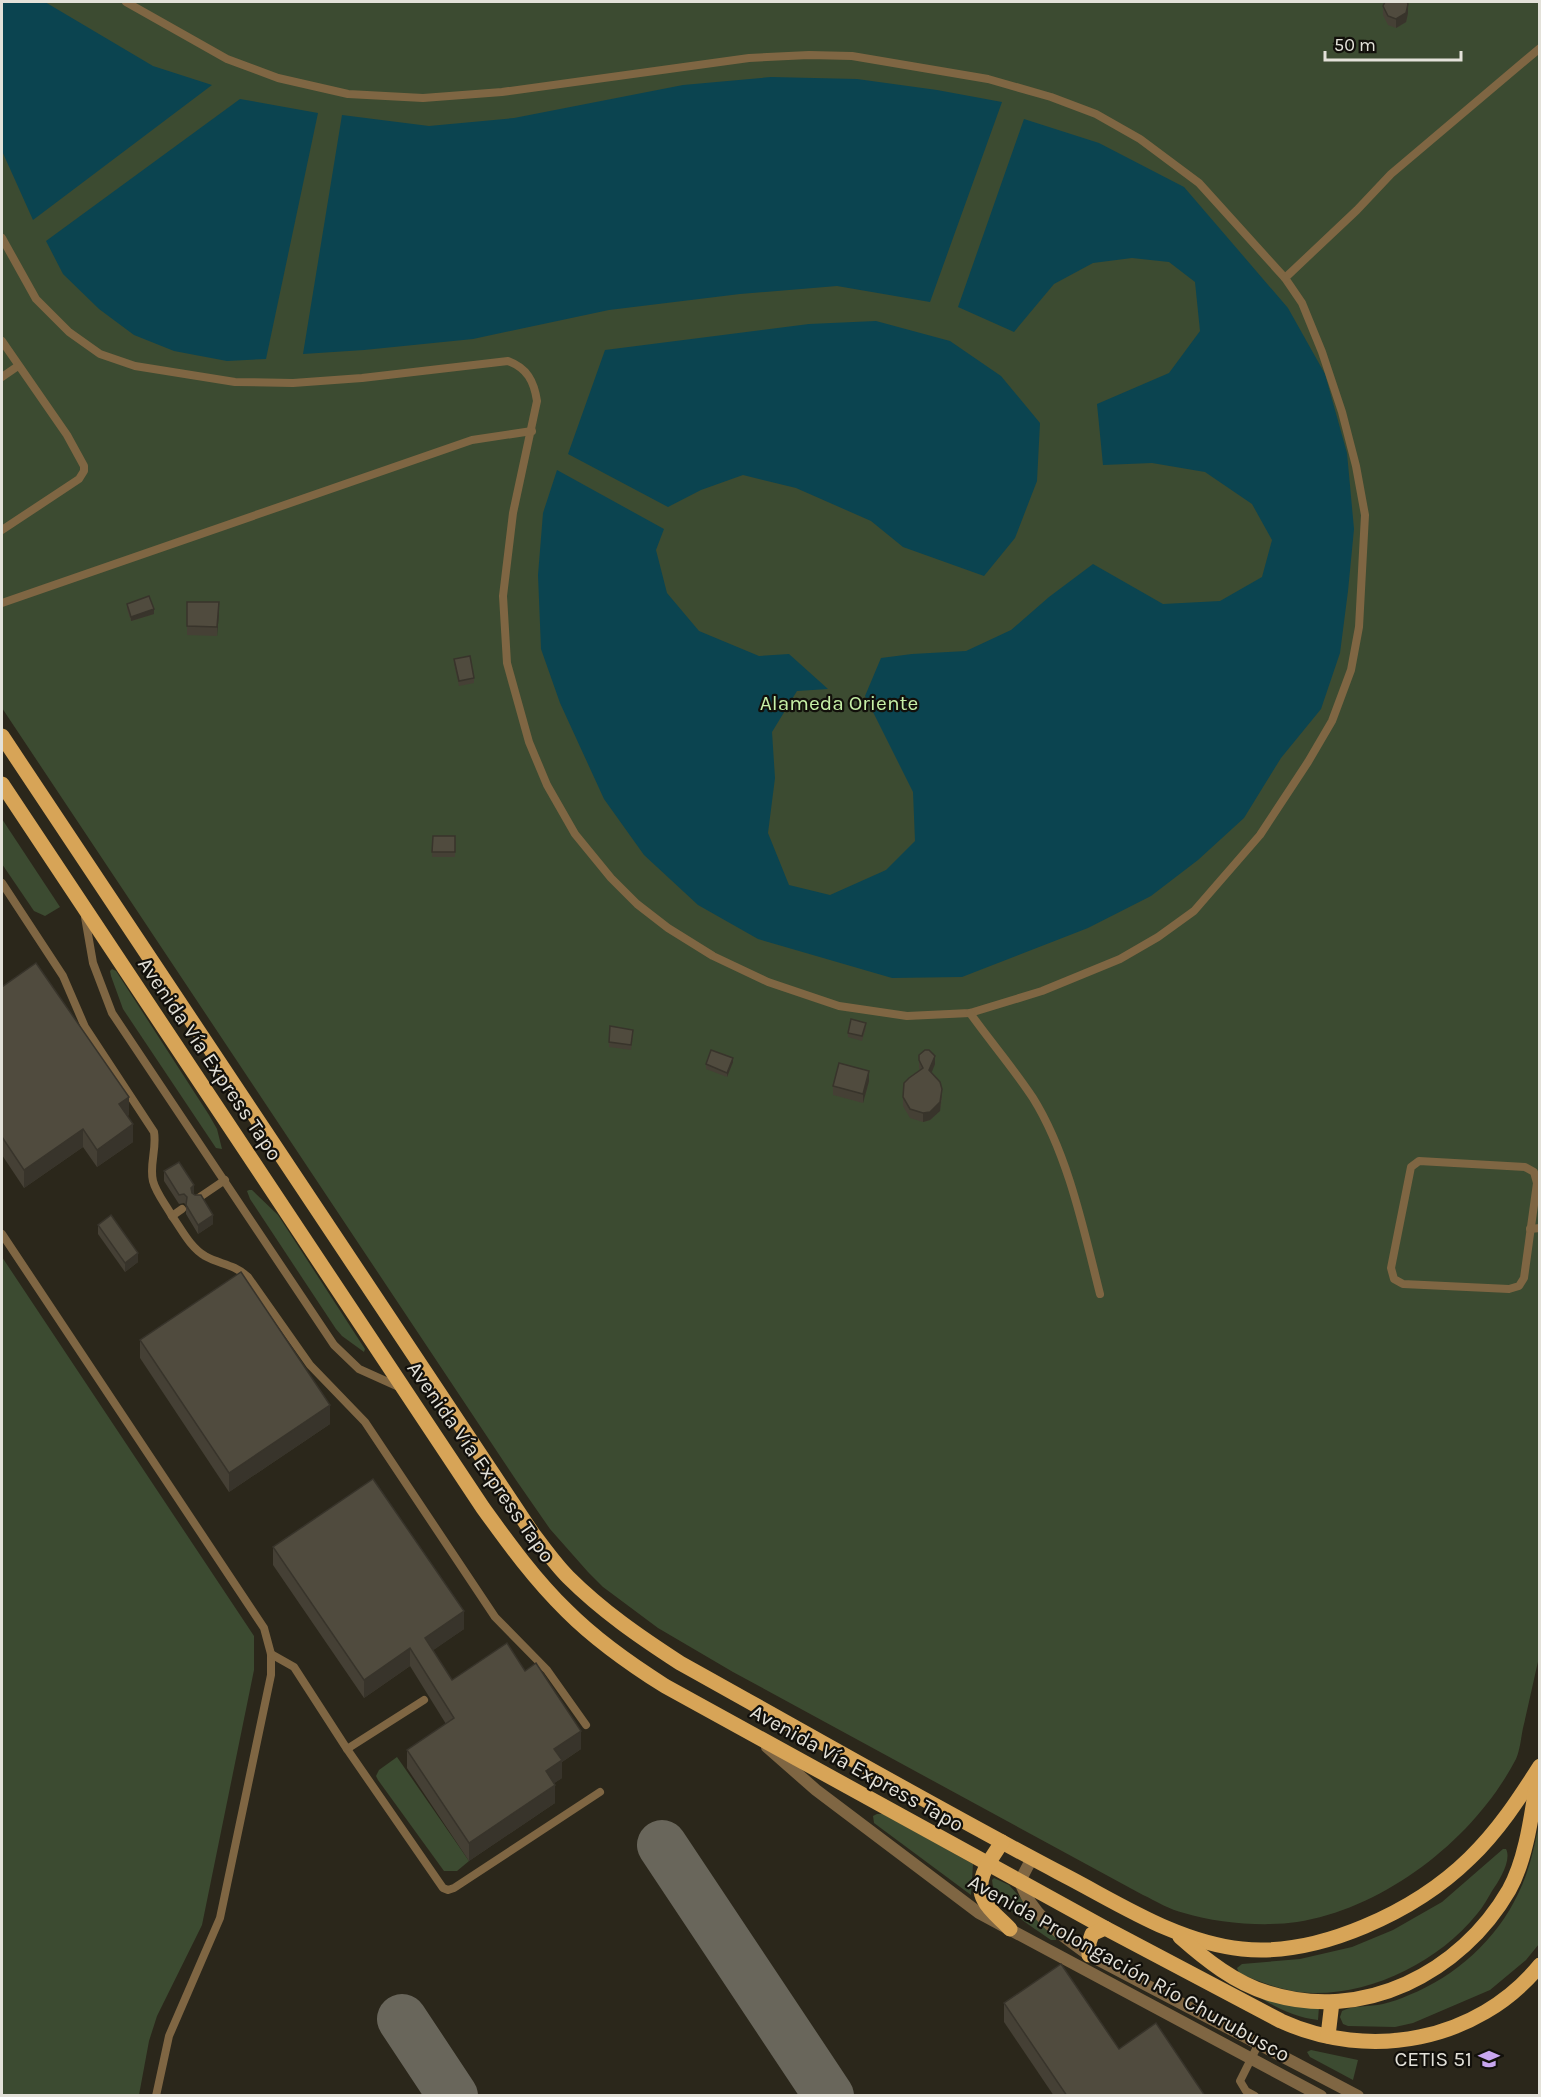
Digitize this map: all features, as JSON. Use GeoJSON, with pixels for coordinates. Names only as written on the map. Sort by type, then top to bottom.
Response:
{"type":"FeatureCollection","features":[{"type":"Feature","properties":{"kind":"main road","name":"Avenida Vía Express Tapo"},"geometry":{"type":"LineString","coordinates":[[2,736],[533,1534],[567,1576],[632,1632],[680,1663],[1002,1842],[1175,1933]]}},
{"type":"Feature","properties":{"kind":"main road","name":"Avenida Vía Express Tapo"},"geometry":{"type":"LineString","coordinates":[[2,784],[483,1508],[516,1553],[566,1611],[616,1654],[641,1671],[752,1734],[1105,1928],[1281,2020],[1328,2036],[1351,2041],[1384,2042],[1425,2037],[1489,2009],[1523,1983],[1539,1965]]}},
{"type":"Feature","properties":{"kind":"main road"},"geometry":{"type":"LineString","coordinates":[[1175,1933],[1207,1943],[1264,1950],[1316,1942],[1362,1926],[1410,1902],[1469,1859],[1514,1808],[1539,1768]]}},
{"type":"Feature","properties":{"kind":"main road"},"geometry":{"type":"LineString","coordinates":[[1175,1933],[1222,1970],[1251,1987],[1297,2000],[1332,2002],[1349,2000],[1389,1990],[1417,1979],[1453,1957],[1472,1939],[1511,1888],[1526,1842],[1539,1768]]}},
{"type":"Feature","properties":{"kind":"main road"},"geometry":{"type":"LineString","coordinates":[[1002,1842],[982,1877],[982,1896],[987,1905],[1010,1929]]}},
{"type":"Feature","properties":{"kind":"main road"},"geometry":{"type":"LineString","coordinates":[[1089,1955],[1092,1934],[1105,1928]]}},
{"type":"Feature","properties":{"kind":"main road"},"geometry":{"type":"LineString","coordinates":[[1328,2036],[1332,2002]]}},
{"type":"Feature","properties":{"kind":"street","name":"Avenida Prolongación Río Churubusco"},"geometry":{"type":"LineString","coordinates":[[752,1734],[816,1790],[979,1912],[1321,2096]]}},
{"type":"Feature","properties":{"kind":"street"},"geometry":{"type":"LineString","coordinates":[[1020,1881],[1032,1858]]}},
{"type":"Feature","properties":{"kind":"street","name":"Avenida Prolongación Río Churubusco"},"geometry":{"type":"LineString","coordinates":[[1020,1881],[1024,1895],[1034,1909],[1057,1932],[1089,1955],[1358,2096]]}},
{"type":"Feature","properties":{"kind":"lane"},"geometry":{"type":"LineString","coordinates":[[2,238],[36,299],[69,332],[100,354],[135,366],[235,382],[292,383],[362,378],[508,361],[518,365],[529,375],[535,387],[537,401],[513,513],[503,596],[507,663],[529,742],[547,785],[575,834],[611,878],[644,910],[668,928],[713,956],[759,977],[839,1006],[907,1016],[970,1013],[1042,991],[1120,959],[1158,937],[1194,911],[1260,836],[1332,721],[1351,670],[1359,627],[1365,515],[1356,466],[1342,412],[1322,352],[1302,303],[1286,278],[1199,183],[1140,139],[1096,114],[1051,97],[988,79],[852,56],[808,55],[749,58],[502,92],[423,98],[348,94],[278,78],[227,59],[126,2]]}},
{"type":"Feature","properties":{"kind":"lane"},"geometry":{"type":"LineString","coordinates":[[1286,278],[1357,210],[1390,174],[1539,48]]}},
{"type":"Feature","properties":{"kind":"lane"},"geometry":{"type":"LineString","coordinates":[[2,341],[67,435],[83,461],[84,471],[79,479],[2,530]]}},
{"type":"Feature","properties":{"kind":"lane"},"geometry":{"type":"LineString","coordinates":[[2,377],[18,366]]}},
{"type":"Feature","properties":{"kind":"lane"},"geometry":{"type":"LineString","coordinates":[[2,603],[472,440],[532,431]]}},
{"type":"Feature","properties":{"kind":"lane"},"geometry":{"type":"LineString","coordinates":[[2,883],[63,976],[85,1028],[154,1132],[156,1144],[152,1170],[153,1182],[172,1216],[194,1247],[206,1257],[236,1267],[248,1277],[310,1365],[364,1422],[495,1617],[547,1670],[586,1725]]}},
{"type":"Feature","properties":{"kind":"lane"},"geometry":{"type":"LineString","coordinates":[[83,906],[93,963],[112,1013],[334,1345],[359,1369],[403,1389]]}},
{"type":"Feature","properties":{"kind":"lane"},"geometry":{"type":"LineString","coordinates":[[970,1013],[1033,1099],[1057,1145],[1085,1232],[1100,1294]]}},
{"type":"Feature","properties":{"kind":"lane"},"geometry":{"type":"LineString","coordinates":[[1419,1161],[1530,1168],[1537,1177],[1530,1228],[1524,1278],[1515,1289],[1403,1284],[1394,1279],[1391,1274],[1411,1167],[1419,1161]]}},
{"type":"Feature","properties":{"kind":"lane"},"geometry":{"type":"LineString","coordinates":[[197,1199],[225,1180]]}},
{"type":"Feature","properties":{"kind":"lane"},"geometry":{"type":"LineString","coordinates":[[172,1216],[182,1209]]}},
{"type":"Feature","properties":{"kind":"lane"},"geometry":{"type":"LineString","coordinates":[[1530,1228],[1539,1228]]}},
{"type":"Feature","properties":{"kind":"lane"},"geometry":{"type":"LineString","coordinates":[[2,1234],[264,1628],[271,1654],[271,1675],[220,1918],[169,2036],[156,2096]]}},
{"type":"Feature","properties":{"kind":"lane"},"geometry":{"type":"LineString","coordinates":[[271,1654],[294,1667],[347,1749],[443,1888],[448,1890],[454,1888],[600,1792]]}},
{"type":"Feature","properties":{"kind":"lane"},"geometry":{"type":"LineString","coordinates":[[347,1749],[424,1700]]}},
{"type":"Feature","properties":{"kind":"lane"},"geometry":{"type":"LineString","coordinates":[[1255,2096],[1246,2091],[1240,2081],[1259,2043]]}},
{"type":"Feature","properties":{"kind":"green space","name":"Alameda Oriente"},"geometry":{"type":"Polygon","coordinates":[[[2,2],[1539,2],[1540,1653],[1516,1759],[1477,1816],[1452,1842],[1424,1865],[1395,1885],[1363,1902],[1330,1914],[1297,1922],[1240,1923],[1174,1910],[733,1672],[658,1628],[603,1587],[550,1529],[2,708],[2,2]]]}},
{"type":"Feature","properties":{"kind":"green space"},"geometry":{"type":"Polygon","coordinates":[[[2,819],[60,907],[45,916],[34,911],[2,864],[2,819]]]}},
{"type":"Feature","properties":{"kind":"green space"},"geometry":{"type":"Polygon","coordinates":[[[112,969],[116,971],[209,1115],[217,1129],[222,1149],[216,1148],[123,1009],[111,976],[112,969]]]}},
{"type":"Feature","properties":{"kind":"green space"},"geometry":{"type":"Polygon","coordinates":[[[252,1190],[278,1215],[365,1349],[364,1352],[336,1329],[250,1199],[247,1191],[252,1190]]]}},
{"type":"Feature","properties":{"kind":"green space"},"geometry":{"type":"Polygon","coordinates":[[[2,1257],[254,1636],[254,1670],[202,1925],[157,2016],[149,2041],[139,2095],[2,2095],[2,1257]]]}},
{"type":"Feature","properties":{"kind":"green space"},"geometry":{"type":"Polygon","coordinates":[[[397,1757],[469,1861],[457,1871],[444,1871],[378,1780],[376,1776],[379,1770],[397,1757]]]}},
{"type":"Feature","properties":{"kind":"green space"},"geometry":{"type":"Polygon","coordinates":[[[883,1814],[973,1864],[971,1895],[874,1823],[873,1816],[883,1814]]]}},
{"type":"Feature","properties":{"kind":"green space"},"geometry":{"type":"Polygon","coordinates":[[[1539,1824],[1539,1944],[1526,1960],[1490,1990],[1413,2023],[1395,2027],[1343,2024],[1340,2017],[1342,2011],[1403,1998],[1442,1978],[1473,1955],[1499,1926],[1522,1886],[1531,1860],[1539,1824]]]}},
{"type":"Feature","properties":{"kind":"green space"},"geometry":{"type":"Polygon","coordinates":[[[1503,1849],[1506,1849],[1507,1854],[1504,1870],[1479,1911],[1462,1931],[1444,1946],[1404,1972],[1359,1988],[1313,1993],[1266,1984],[1239,1973],[1237,1968],[1242,1964],[1300,1959],[1352,1947],[1393,1930],[1442,1902],[1503,1849]]]}},
{"type":"Feature","properties":{"kind":"green space"},"geometry":{"type":"Polygon","coordinates":[[[994,1878],[1009,1885],[1056,1937],[1056,1940],[1051,1940],[1006,1906],[994,1889],[992,1880],[994,1878]]]}},
{"type":"Feature","properties":{"kind":"green space"},"geometry":{"type":"Polygon","coordinates":[[[1253,1993],[1319,2007],[1318,2020],[1284,2011],[1253,1993]]]}},
{"type":"Feature","properties":{"kind":"green space"},"geometry":{"type":"Polygon","coordinates":[[[1311,2050],[1358,2060],[1353,2080],[1310,2057],[1307,2052],[1311,2050]]]}},
{"type":"Feature","properties":{"kind":"water"},"geometry":{"type":"Polygon","coordinates":[[[2,2],[45,2],[153,66],[212,85],[33,220],[2,151],[2,2]]]}},
{"type":"Feature","properties":{"kind":"water"},"geometry":{"type":"Polygon","coordinates":[[[771,77],[857,79],[1002,102],[930,302],[837,286],[740,294],[609,310],[473,339],[303,354],[342,115],[429,126],[514,118],[683,85],[771,77]]]}},
{"type":"Feature","properties":{"kind":"water"},"geometry":{"type":"Polygon","coordinates":[[[240,99],[318,113],[266,359],[227,361],[174,351],[134,335],[99,309],[63,274],[46,241],[240,99]]]}},
{"type":"Feature","properties":{"kind":"water"},"geometry":{"type":"Polygon","coordinates":[[[1024,119],[1099,143],[1184,187],[1288,308],[1325,374],[1347,453],[1354,529],[1340,653],[1321,709],[1281,758],[1244,818],[1198,860],[1151,896],[1088,928],[962,977],[892,978],[758,939],[698,905],[644,855],[604,799],[560,703],[541,649],[538,575],[543,513],[557,470],[664,529],[656,550],[667,593],[699,631],[759,656],[789,654],[828,689],[797,691],[772,732],[775,778],[768,833],[789,885],[830,895],[886,870],[915,841],[913,792],[865,696],[881,658],[966,651],[1011,630],[1049,597],[1093,564],[1163,604],[1220,601],[1262,577],[1272,540],[1252,504],[1205,472],[1152,463],[1103,465],[1097,404],[1169,373],[1200,331],[1195,282],[1169,262],[1132,258],[1093,263],[1054,284],[1014,332],[958,307],[1024,119]]]}},
{"type":"Feature","properties":{"kind":"water"},"geometry":{"type":"Polygon","coordinates":[[[876,321],[950,341],[1001,376],[1040,423],[1037,481],[1015,538],[984,576],[903,547],[871,521],[796,488],[743,475],[701,490],[668,507],[568,454],[605,350],[809,324],[876,321]]]}},
{"type":"Feature","properties":{"kind":"building"},"geometry":{"type":"Polygon","coordinates":[[[1385,2],[1407,2],[1406,13],[1396,19],[1388,16],[1383,6],[1385,2]]]}},
{"type":"Feature","properties":{"kind":"building"},"geometry":{"type":"Polygon","coordinates":[[[149,596],[154,609],[131,617],[127,604],[149,596]]]}},
{"type":"Feature","properties":{"kind":"building"},"geometry":{"type":"Polygon","coordinates":[[[187,602],[219,602],[217,627],[187,626],[187,602]]]}},
{"type":"Feature","properties":{"kind":"building"},"geometry":{"type":"Polygon","coordinates":[[[470,656],[474,678],[459,681],[454,659],[470,656]]]}},
{"type":"Feature","properties":{"kind":"building"},"geometry":{"type":"Polygon","coordinates":[[[433,836],[455,836],[455,852],[432,852],[433,836]]]}},
{"type":"Feature","properties":{"kind":"building"},"geometry":{"type":"Polygon","coordinates":[[[36,963],[129,1097],[119,1104],[133,1124],[97,1150],[83,1129],[24,1170],[2,1137],[2,987],[36,963]]]}},
{"type":"Feature","properties":{"kind":"building"},"geometry":{"type":"Polygon","coordinates":[[[851,1019],[866,1023],[862,1036],[848,1033],[851,1019]]]}},
{"type":"Feature","properties":{"kind":"building"},"geometry":{"type":"Polygon","coordinates":[[[610,1026],[633,1030],[631,1045],[609,1042],[610,1026]]]}},
{"type":"Feature","properties":{"kind":"building"},"geometry":{"type":"Polygon","coordinates":[[[711,1050],[733,1058],[727,1073],[706,1064],[711,1050]]]}},
{"type":"Feature","properties":{"kind":"building"},"geometry":{"type":"Polygon","coordinates":[[[929,1050],[935,1056],[929,1070],[940,1082],[942,1089],[940,1102],[930,1112],[923,1113],[910,1109],[903,1097],[904,1083],[923,1068],[919,1055],[929,1050]]]}},
{"type":"Feature","properties":{"kind":"building"},"geometry":{"type":"Polygon","coordinates":[[[839,1063],[869,1071],[863,1094],[833,1086],[839,1063]]]}},
{"type":"Feature","properties":{"kind":"building"},"geometry":{"type":"Polygon","coordinates":[[[179,1162],[194,1185],[191,1188],[192,1193],[201,1195],[213,1215],[198,1225],[186,1205],[187,1197],[184,1194],[179,1195],[164,1171],[179,1162]]]}},
{"type":"Feature","properties":{"kind":"building"},"geometry":{"type":"Polygon","coordinates":[[[111,1215],[138,1253],[125,1263],[98,1225],[111,1215]]]}},
{"type":"Feature","properties":{"kind":"building"},"geometry":{"type":"Polygon","coordinates":[[[241,1272],[330,1405],[229,1473],[140,1340],[241,1272]]]}},
{"type":"Feature","properties":{"kind":"building"},"geometry":{"type":"Polygon","coordinates":[[[373,1479],[464,1611],[425,1638],[452,1680],[507,1643],[525,1671],[536,1663],[581,1731],[554,1749],[562,1760],[546,1771],[555,1785],[469,1843],[407,1750],[454,1718],[410,1648],[364,1680],[273,1547],[373,1479]]]}},
{"type":"Feature","properties":{"kind":"building"},"geometry":{"type":"Polygon","coordinates":[[[1061,1964],[1119,2049],[1156,2023],[1205,2096],[1067,2096],[1004,2003],[1061,1964]]]}},
{"type":"Feature","properties":{"kind":"taxiway"},"geometry":{"type":"LineString","coordinates":[[662,1845],[829,2096]]}},
{"type":"Feature","properties":{"kind":"taxiway"},"geometry":{"type":"LineString","coordinates":[[402,2019],[453,2096]]}},
{"type":"Feature","properties":{"kind":"place","name":"CETIS 51"},"geometry":{"type":"Point","coordinates":[1489,2059]}}]}
